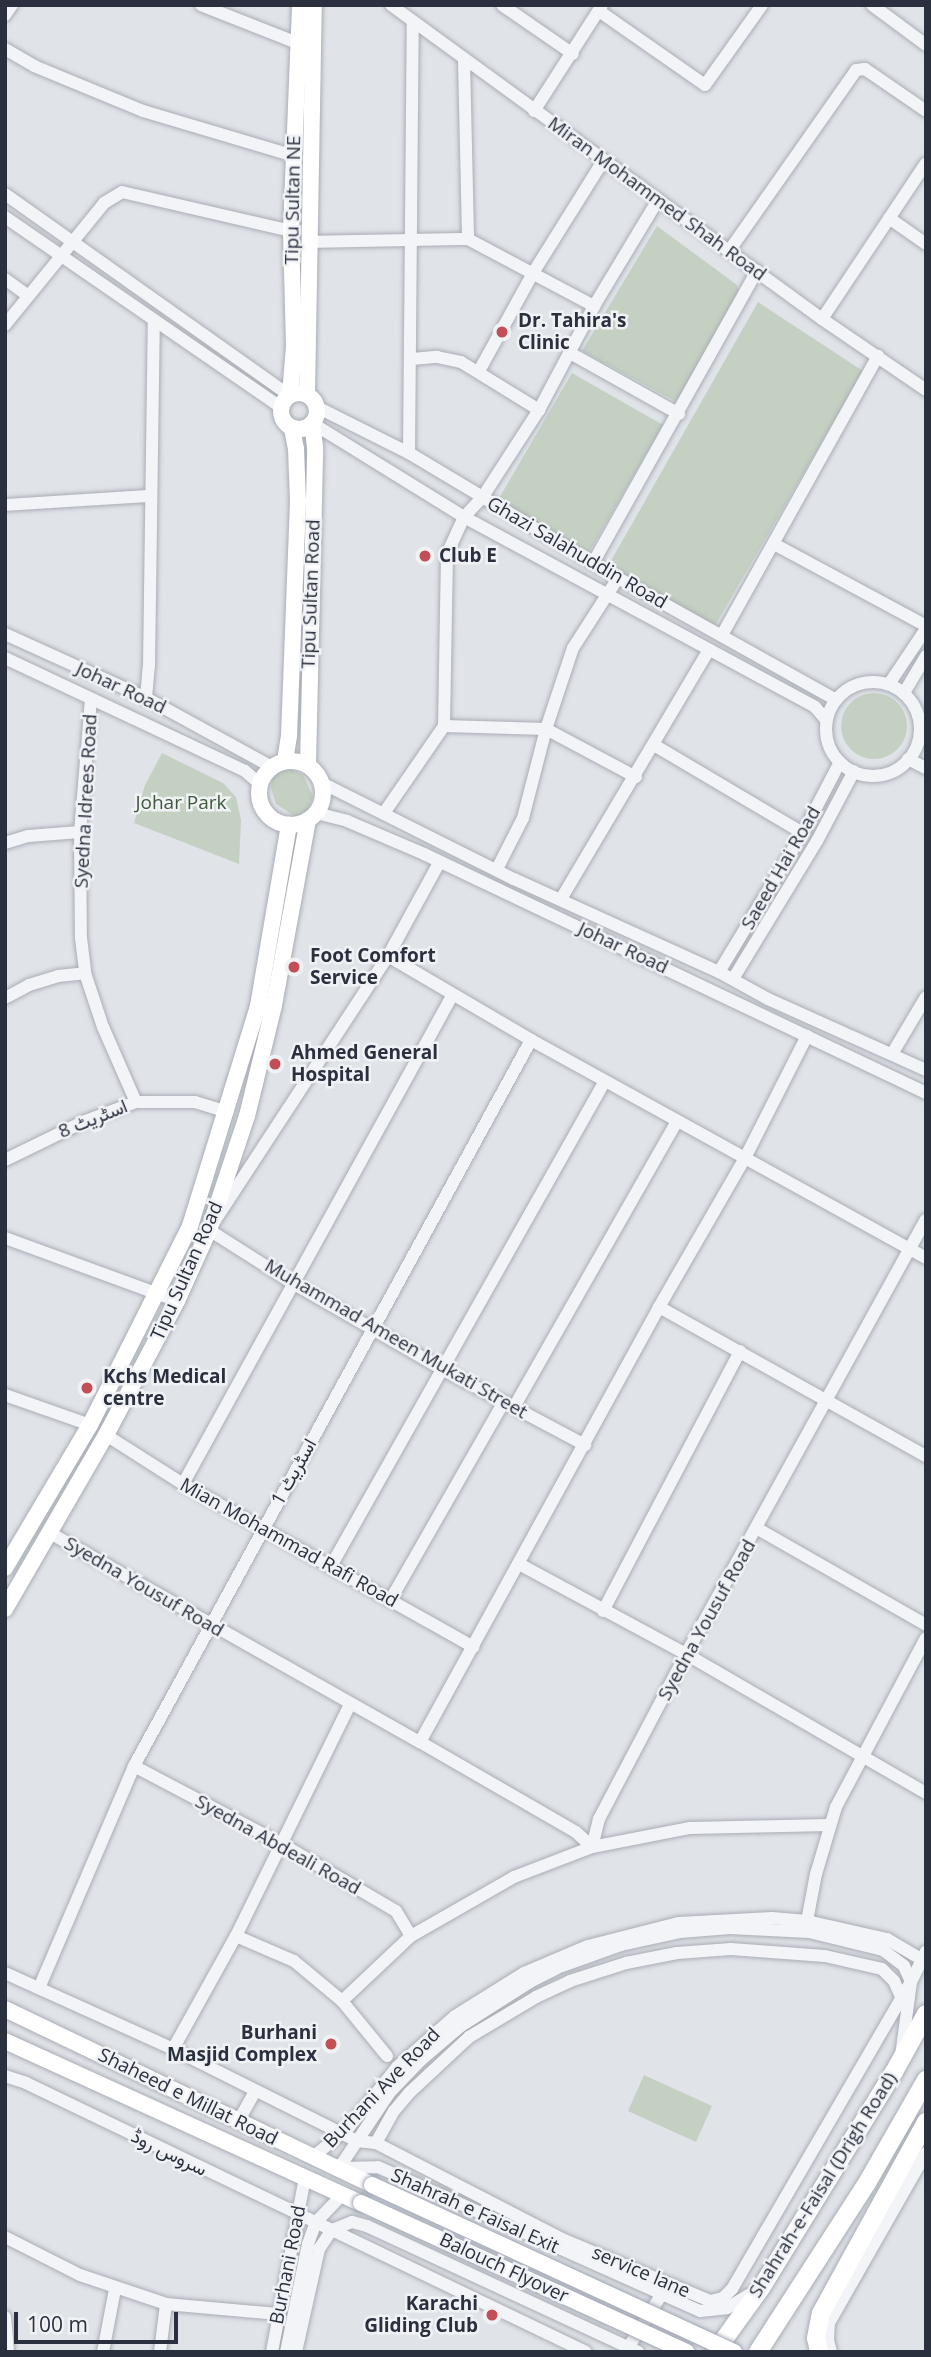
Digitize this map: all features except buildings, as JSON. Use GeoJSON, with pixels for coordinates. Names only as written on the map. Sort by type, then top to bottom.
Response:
{"type":"FeatureCollection","features":[{"type":"Feature","properties":{"kind":"highway","name":"Shahrah-e-Faisal (Drigh Road)"},"geometry":{"type":"LineString","coordinates":[[715,2352],[761,2288],[926,2014]]}},
{"type":"Feature","properties":{"kind":"highway","name":"Shahrah-e-Faisal (Drigh Road)"},"geometry":{"type":"LineString","coordinates":[[758,2352],[867,2183],[926,2080]]}},
{"type":"Feature","properties":{"kind":"highway"},"geometry":{"type":"LineString","coordinates":[[819,2352],[816,2338],[821,2313],[926,2122]]}},
{"type":"Feature","properties":{"kind":"main road","name":"Tipu Sultan NE"},"geometry":{"type":"LineString","coordinates":[[296,400],[291,231],[300,5]]}},
{"type":"Feature","properties":{"kind":"main road"},"geometry":{"type":"LineString","coordinates":[[296,400],[312,423],[303,429],[292,428],[284,422],[296,400],[311,242],[314,5]]}},
{"type":"Feature","properties":{"kind":"main road","name":"Tipu Sultan Road"},"geometry":{"type":"LineString","coordinates":[[308,765],[315,447],[312,423]]}},
{"type":"Feature","properties":{"kind":"main road","name":"Tipu Sultan Road"},"geometry":{"type":"LineString","coordinates":[[278,764],[289,736],[298,501],[296,449],[292,428]]}},
{"type":"Feature","properties":{"kind":"main road"},"geometry":{"type":"LineString","coordinates":[[278,764],[308,765],[322,783],[321,804],[312,817],[289,825],[271,819],[265,812],[258,794],[260,784],[278,764]]}},
{"type":"Feature","properties":{"kind":"main road","name":"Tipu Sultan Road"},"geometry":{"type":"LineString","coordinates":[[5,1609],[106,1436],[177,1301],[209,1230],[247,1116],[274,1005],[312,817]]}},
{"type":"Feature","properties":{"kind":"main road","name":"Tipu Sultan Road"},"geometry":{"type":"LineString","coordinates":[[5,1568],[90,1425],[190,1226],[258,1006],[289,825]]}},
{"type":"Feature","properties":{"kind":"main road"},"geometry":{"type":"LineString","coordinates":[[190,1226],[209,1230]]}},
{"type":"Feature","properties":{"kind":"main road"},"geometry":{"type":"LineString","coordinates":[[32,1521],[50,1534]]}},
{"type":"Feature","properties":{"kind":"main road","name":"Shaheed e Millat Road"},"geometry":{"type":"LineString","coordinates":[[5,2009],[372,2185]]}},
{"type":"Feature","properties":{"kind":"main road"},"geometry":{"type":"LineString","coordinates":[[5,2017],[55,2049],[221,2135],[228,2144]]}},
{"type":"Feature","properties":{"kind":"main road"},"geometry":{"type":"LineString","coordinates":[[5,2032],[55,2049],[229,2124],[242,2124]]}},
{"type":"Feature","properties":{"kind":"main road","name":"Shaheed e Millat Road"},"geometry":{"type":"LineString","coordinates":[[5,2041],[321,2186]]}},
{"type":"Feature","properties":{"kind":"main road","name":"Balouch Flyover"},"geometry":{"type":"LineString","coordinates":[[372,2185],[734,2352]]}},
{"type":"Feature","properties":{"kind":"main road","name":"Balouch Flyover"},"geometry":{"type":"LineString","coordinates":[[321,2186],[686,2352]]}},
{"type":"Feature","properties":{"kind":"street"},"geometry":{"type":"LineString","coordinates":[[5,15],[12,5]]}},
{"type":"Feature","properties":{"kind":"street"},"geometry":{"type":"LineString","coordinates":[[201,5],[300,44]]}},
{"type":"Feature","properties":{"kind":"street","name":"Miran Mohammed Shah Road"},"geometry":{"type":"LineString","coordinates":[[391,5],[413,24],[822,319],[926,390]]}},
{"type":"Feature","properties":{"kind":"street"},"geometry":{"type":"LineString","coordinates":[[502,5],[573,54]]}},
{"type":"Feature","properties":{"kind":"street"},"geometry":{"type":"LineString","coordinates":[[534,111],[601,8],[705,85],[762,5]]}},
{"type":"Feature","properties":{"kind":"street"},"geometry":{"type":"LineString","coordinates":[[872,5],[926,45]]}},
{"type":"Feature","properties":{"kind":"street"},"geometry":{"type":"LineString","coordinates":[[409,453],[412,359],[410,242],[413,24]]}},
{"type":"Feature","properties":{"kind":"street"},"geometry":{"type":"LineString","coordinates":[[5,48],[34,66],[143,111],[294,156]]}},
{"type":"Feature","properties":{"kind":"street"},"geometry":{"type":"LineString","coordinates":[[464,60],[468,239]]}},
{"type":"Feature","properties":{"kind":"street"},"geometry":{"type":"LineString","coordinates":[[729,251],[856,70],[865,69],[926,111]]}},
{"type":"Feature","properties":{"kind":"street"},"geometry":{"type":"LineString","coordinates":[[479,371],[533,273],[603,160]]}},
{"type":"Feature","properties":{"kind":"street"},"geometry":{"type":"LineString","coordinates":[[822,319],[926,163]]}},
{"type":"Feature","properties":{"kind":"street"},"geometry":{"type":"LineString","coordinates":[[5,325],[104,203],[122,192],[291,231]]}},
{"type":"Feature","properties":{"kind":"street","name":"Ghazi Salahuddin Road"},"geometry":{"type":"LineString","coordinates":[[5,194],[296,400]]}},
{"type":"Feature","properties":{"kind":"street"},"geometry":{"type":"LineString","coordinates":[[384,813],[444,726],[447,554],[464,517],[482,498],[540,410],[594,306],[658,200]]}},
{"type":"Feature","properties":{"kind":"street","name":"Ghazi Salahuddin Road"},"geometry":{"type":"LineString","coordinates":[[5,217],[153,320],[296,400],[409,453],[593,564],[836,700]]}},
{"type":"Feature","properties":{"kind":"street"},"geometry":{"type":"LineString","coordinates":[[889,218],[926,244]]}},
{"type":"Feature","properties":{"kind":"street"},"geometry":{"type":"LineString","coordinates":[[311,242],[468,239],[594,306]]}},
{"type":"Feature","properties":{"kind":"street"},"geometry":{"type":"LineString","coordinates":[[593,564],[757,271]]}},
{"type":"Feature","properties":{"kind":"street"},"geometry":{"type":"LineString","coordinates":[[5,279],[27,295]]}},
{"type":"Feature","properties":{"kind":"street"},"geometry":{"type":"LineString","coordinates":[[146,698],[149,667],[153,320]]}},
{"type":"Feature","properties":{"kind":"street"},"geometry":{"type":"LineString","coordinates":[[570,353],[679,414]]}},
{"type":"Feature","properties":{"kind":"street"},"geometry":{"type":"LineString","coordinates":[[722,635],[878,356]]}},
{"type":"Feature","properties":{"kind":"street"},"geometry":{"type":"LineString","coordinates":[[412,359],[437,357],[461,362],[540,410]]}},
{"type":"Feature","properties":{"kind":"street","name":"Ghazi Salahuddin Road"},"geometry":{"type":"LineString","coordinates":[[312,423],[464,517],[606,597],[815,707],[827,721]]}},
{"type":"Feature","properties":{"kind":"street"},"geometry":{"type":"LineString","coordinates":[[5,505],[150,496]]}},
{"type":"Feature","properties":{"kind":"street"},"geometry":{"type":"LineString","coordinates":[[774,544],[926,627],[889,684]]}},
{"type":"Feature","properties":{"kind":"street"},"geometry":{"type":"LineString","coordinates":[[497,869],[523,818],[546,729],[573,648],[618,578]]}},
{"type":"Feature","properties":{"kind":"street","name":"Johar Road"},"geometry":{"type":"LineString","coordinates":[[5,634],[146,698],[278,764]]}},
{"type":"Feature","properties":{"kind":"street"},"geometry":{"type":"LineString","coordinates":[[561,899],[636,777],[709,650]]}},
{"type":"Feature","properties":{"kind":"street"},"geometry":{"type":"LineString","coordinates":[[904,693],[926,656]]}},
{"type":"Feature","properties":{"kind":"street","name":"Johar Road"},"geometry":{"type":"LineString","coordinates":[[5,658],[245,771],[260,784]]}},
{"type":"Feature","properties":{"kind":"street"},"geometry":{"type":"LineString","coordinates":[[860,684],[889,684],[911,701],[919,721],[922,745],[908,759],[883,774],[854,771],[840,762],[827,738],[827,721],[836,700],[860,684]]}},
{"type":"Feature","properties":{"kind":"street","name":"Syedna Idrees Road"},"geometry":{"type":"LineString","coordinates":[[91,699],[80,832],[81,937],[85,973],[103,1027],[136,1102]]}},
{"type":"Feature","properties":{"kind":"street"},"geometry":{"type":"LineString","coordinates":[[444,726],[546,729],[636,777]]}},
{"type":"Feature","properties":{"kind":"street"},"geometry":{"type":"LineString","coordinates":[[654,745],[803,833]]}},
{"type":"Feature","properties":{"kind":"street"},"geometry":{"type":"LineString","coordinates":[[908,759],[926,768]]}},
{"type":"Feature","properties":{"kind":"street","name":"Saeed Hai Road"},"geometry":{"type":"LineString","coordinates":[[719,972],[803,833],[840,762]]}},
{"type":"Feature","properties":{"kind":"street","name":"Saeed Hai Road"},"geometry":{"type":"LineString","coordinates":[[733,979],[817,841],[854,771]]}},
{"type":"Feature","properties":{"kind":"street","name":"Johar Road"},"geometry":{"type":"LineString","coordinates":[[322,783],[514,878],[719,972],[768,999],[926,1070]]}},
{"type":"Feature","properties":{"kind":"street","name":"Johar Road"},"geometry":{"type":"LineString","coordinates":[[312,817],[347,821],[424,854],[926,1093]]}},
{"type":"Feature","properties":{"kind":"street"},"geometry":{"type":"LineString","coordinates":[[5,843],[28,836],[80,832]]}},
{"type":"Feature","properties":{"kind":"street"},"geometry":{"type":"LineString","coordinates":[[424,854],[430,837]]}},
{"type":"Feature","properties":{"kind":"street"},"geometry":{"type":"LineString","coordinates":[[209,1230],[388,956],[439,863]]}},
{"type":"Feature","properties":{"kind":"street"},"geometry":{"type":"LineString","coordinates":[[507,894],[514,878]]}},
{"type":"Feature","properties":{"kind":"street"},"geometry":{"type":"LineString","coordinates":[[388,956],[531,1040],[926,1258]]}},
{"type":"Feature","properties":{"kind":"street"},"geometry":{"type":"LineString","coordinates":[[5,998],[29,985],[58,976],[85,973]]}},
{"type":"Feature","properties":{"kind":"street"},"geometry":{"type":"LineString","coordinates":[[183,1484],[453,994]]}},
{"type":"Feature","properties":{"kind":"street"},"geometry":{"type":"LineString","coordinates":[[892,1054],[926,997]]}},
{"type":"Feature","properties":{"kind":"street"},"geometry":{"type":"LineString","coordinates":[[761,1013],[768,999]]}},
{"type":"Feature","properties":{"kind":"street"},"geometry":{"type":"LineString","coordinates":[[420,1742],[659,1307],[746,1158],[807,1037]]}},
{"type":"Feature","properties":{"kind":"street","name":"اسٹریٹ 1"},"geometry":{"type":"LineString","coordinates":[[39,1988],[134,1766],[531,1040]]}},
{"type":"Feature","properties":{"kind":"street"},"geometry":{"type":"LineString","coordinates":[[331,1566],[605,1081]]}},
{"type":"Feature","properties":{"kind":"street","name":"اسٹریٹ 8"},"geometry":{"type":"LineString","coordinates":[[5,1160],[85,1121],[136,1102],[195,1102],[227,1112]]}},
{"type":"Feature","properties":{"kind":"street"},"geometry":{"type":"LineString","coordinates":[[391,1599],[677,1121]]}},
{"type":"Feature","properties":{"kind":"street","name":"Syedna Yousuf Road"},"geometry":{"type":"LineString","coordinates":[[50,1534],[576,1832],[592,1847],[599,1819],[686,1654],[758,1529],[825,1398],[926,1220]]}},
{"type":"Feature","properties":{"kind":"street","name":"Muhammad Ameen Mukati Street"},"geometry":{"type":"LineString","coordinates":[[209,1230],[292,1282],[444,1370],[585,1445]]}},
{"type":"Feature","properties":{"kind":"street"},"geometry":{"type":"LineString","coordinates":[[5,1238],[34,1246],[157,1296],[177,1301]]}},
{"type":"Feature","properties":{"kind":"street"},"geometry":{"type":"LineString","coordinates":[[659,1307],[926,1456]]}},
{"type":"Feature","properties":{"kind":"street"},"geometry":{"type":"LineString","coordinates":[[603,1611],[740,1351]]}},
{"type":"Feature","properties":{"kind":"street"},"geometry":{"type":"LineString","coordinates":[[5,1395],[90,1425]]}},
{"type":"Feature","properties":{"kind":"street","name":"Mian Mohammad Rafi Road"},"geometry":{"type":"LineString","coordinates":[[106,1436],[262,1530],[391,1599],[473,1647]]}},
{"type":"Feature","properties":{"kind":"street"},"geometry":{"type":"LineString","coordinates":[[758,1529],[926,1625]]}},
{"type":"Feature","properties":{"kind":"street"},"geometry":{"type":"LineString","coordinates":[[519,1564],[686,1654],[926,1793]]}},
{"type":"Feature","properties":{"kind":"street"},"geometry":{"type":"LineString","coordinates":[[900,2060],[911,1982],[924,1957],[887,1939],[807,1921],[829,1825],[861,1756],[926,1638]]}},
{"type":"Feature","properties":{"kind":"street"},"geometry":{"type":"LineString","coordinates":[[173,2049],[236,1936],[279,1843],[350,1704]]}},
{"type":"Feature","properties":{"kind":"street","name":"Syedna Abdeali Road"},"geometry":{"type":"LineString","coordinates":[[134,1766],[279,1843],[396,1911],[411,1936]]}},
{"type":"Feature","properties":{"kind":"street"},"geometry":{"type":"LineString","coordinates":[[342,2001],[411,1936],[514,1877],[592,1847],[690,1828],[829,1825]]}},
{"type":"Feature","properties":{"kind":"street","name":"Burhani Ave Road"},"geometry":{"type":"LineString","coordinates":[[313,2157],[343,2133],[397,2067],[430,2035],[492,1991],[559,1957],[618,1937],[678,1923],[732,1918],[807,1921]]}},
{"type":"Feature","properties":{"kind":"street"},"geometry":{"type":"LineString","coordinates":[[339,2168],[402,2079],[461,2026],[530,1982],[562,1966],[621,1945],[680,1932],[718,1929],[809,1931],[883,1950],[904,1966],[911,1982]]}},
{"type":"Feature","properties":{"kind":"street"},"geometry":{"type":"LineString","coordinates":[[236,1936],[294,1961],[342,2001],[387,2056]]}},
{"type":"Feature","properties":{"kind":"street"},"geometry":{"type":"LineString","coordinates":[[376,2143],[394,2111],[409,2093],[469,2037],[536,1997],[570,1981],[617,1965],[693,1951],[782,1951],[872,1965],[889,1974],[901,1997]]}},
{"type":"Feature","properties":{"kind":"street","name":"service lane"},"geometry":{"type":"LineString","coordinates":[[5,1973],[173,2049],[357,2141],[376,2143],[562,2239],[705,2300],[716,2301],[732,2289],[911,1982]]}},
{"type":"Feature","properties":{"kind":"street"},"geometry":{"type":"LineString","coordinates":[[5,2076],[5,2085]]}},
{"type":"Feature","properties":{"kind":"street","name":"سروس روڈ"},"geometry":{"type":"LineString","coordinates":[[5,2076],[38,2089],[332,2230]]}},
{"type":"Feature","properties":{"kind":"street"},"geometry":{"type":"LineString","coordinates":[[242,2124],[255,2091]]}},
{"type":"Feature","properties":{"kind":"street"},"geometry":{"type":"LineString","coordinates":[[831,2352],[828,2340],[829,2323],[926,2153]]}},
{"type":"Feature","properties":{"kind":"street","name":"Shahrah e Faisal Exit"},"geometry":{"type":"LineString","coordinates":[[339,2168],[378,2167],[663,2292],[700,2311],[713,2312],[727,2308],[761,2288]]}},
{"type":"Feature","properties":{"kind":"street","name":"Burhani Road"},"geometry":{"type":"LineString","coordinates":[[272,2352],[305,2178]]}},
{"type":"Feature","properties":{"kind":"street","name":"Burhani Road"},"geometry":{"type":"LineString","coordinates":[[286,2352],[308,2244],[316,2222],[342,2195]]}},
{"type":"Feature","properties":{"kind":"street"},"geometry":{"type":"LineString","coordinates":[[296,2352],[319,2249],[332,2230],[352,2222],[367,2226],[633,2350],[663,2292]]}},
{"type":"Feature","properties":{"kind":"street"},"geometry":{"type":"LineString","coordinates":[[332,2230],[586,2352]]}},
{"type":"Feature","properties":{"kind":"street"},"geometry":{"type":"LineString","coordinates":[[5,2237],[115,2289],[166,2304],[279,2314]]}},
{"type":"Feature","properties":{"kind":"street"},"geometry":{"type":"LineString","coordinates":[[103,2352],[115,2289]]}},
{"type":"Feature","properties":{"kind":"street"},"geometry":{"type":"LineString","coordinates":[[160,2352],[166,2304]]}},
{"type":"Feature","properties":{"kind":"street"},"geometry":{"type":"LineString","coordinates":[[5,2317],[8,2352]]}},
{"type":"Feature","properties":{"kind":"green space"},"geometry":{"type":"Polygon","coordinates":[[[657,226],[737,285],[739,292],[677,402],[582,351],[657,226]]]}},
{"type":"Feature","properties":{"kind":"green space"},"geometry":{"type":"Polygon","coordinates":[[[758,302],[863,371],[713,629],[608,566],[758,302]]]}},
{"type":"Feature","properties":{"kind":"green space"},"geometry":{"type":"Polygon","coordinates":[[[572,373],[663,425],[589,552],[498,500],[572,373]]]}},
{"type":"Feature","properties":{"kind":"green space"},"geometry":{"type":"Polygon","coordinates":[[[867,693],[881,693],[893,698],[902,707],[907,726],[905,739],[898,750],[881,759],[867,759],[855,754],[846,745],[841,733],[841,719],[846,707],[855,698],[867,693]]]}},
{"type":"Feature","properties":{"kind":"green space","name":"Johar Park"},"geometry":{"type":"Polygon","coordinates":[[[162,753],[223,783],[236,797],[241,820],[239,864],[134,823],[145,785],[162,753]]]}},
{"type":"Feature","properties":{"kind":"green space"},"geometry":{"type":"Polygon","coordinates":[[[287,767],[303,775],[313,796],[309,809],[296,817],[276,804],[271,788],[272,776],[277,769],[287,767]]]}},
{"type":"Feature","properties":{"kind":"green space"},"geometry":{"type":"Polygon","coordinates":[[[644,2075],[712,2106],[696,2142],[628,2111],[644,2075]]]}},
{"type":"Feature","properties":{"kind":"place","name":"Dr. Tahira's Clinic"},"geometry":{"type":"Point","coordinates":[502,332]}},
{"type":"Feature","properties":{"kind":"place","name":"Club E"},"geometry":{"type":"Point","coordinates":[425,556]}},
{"type":"Feature","properties":{"kind":"place","name":"Foot Comfort Service"},"geometry":{"type":"Point","coordinates":[294,967]}},
{"type":"Feature","properties":{"kind":"place","name":"Ahmed General Hospital"},"geometry":{"type":"Point","coordinates":[275,1064]}},
{"type":"Feature","properties":{"kind":"place","name":"Kchs Medical centre"},"geometry":{"type":"Point","coordinates":[87,1388]}},
{"type":"Feature","properties":{"kind":"place","name":"Burhani Masjid Complex"},"geometry":{"type":"Point","coordinates":[331,2044]}},
{"type":"Feature","properties":{"kind":"place","name":"Karachi Gliding Club"},"geometry":{"type":"Point","coordinates":[492,2315]}}]}
